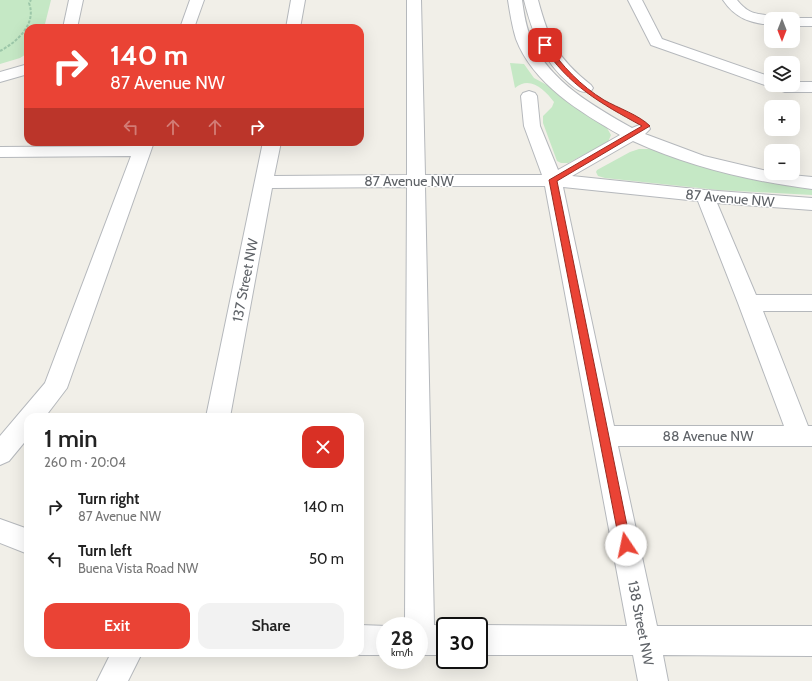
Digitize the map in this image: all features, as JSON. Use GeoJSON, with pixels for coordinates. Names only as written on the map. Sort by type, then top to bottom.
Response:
{"type":"FeatureCollection","features":[{"type":"Feature","properties":{"kind":"street"},"geometry":{"type":"LineString","coordinates":[[71,24],[76,0]]}},
{"type":"Feature","properties":{"kind":"street"},"geometry":{"type":"LineString","coordinates":[[188,24],[197,0]]}},
{"type":"Feature","properties":{"kind":"street"},"geometry":{"type":"LineString","coordinates":[[293,24],[298,0]]}},
{"type":"Feature","properties":{"kind":"street"},"geometry":{"type":"LineString","coordinates":[[414,0],[427,617]]}},
{"type":"Feature","properties":{"kind":"street"},"geometry":{"type":"LineString","coordinates":[[515,0],[521,33],[525,44],[536,62],[547,75],[575,100],[640,130],[682,155],[767,177],[812,183]]}},
{"type":"Feature","properties":{"kind":"street"},"geometry":{"type":"LineString","coordinates":[[531,0],[538,28],[545,45],[569,76],[640,130],[730,155],[764,162]]}},
{"type":"Feature","properties":{"kind":"street"},"geometry":{"type":"LineString","coordinates":[[635,0],[656,42],[764,80]]}},
{"type":"Feature","properties":{"kind":"street"},"geometry":{"type":"LineString","coordinates":[[730,0],[736,8],[752,19],[764,21]]}},
{"type":"Feature","properties":{"kind":"street"},"geometry":{"type":"LineString","coordinates":[[800,22],[812,22]]}},
{"type":"Feature","properties":{"kind":"street"},"geometry":{"type":"LineString","coordinates":[[0,77],[24,70]]}},
{"type":"Feature","properties":{"kind":"street"},"geometry":{"type":"LineString","coordinates":[[800,87],[812,87]]}},
{"type":"Feature","properties":{"kind":"street","name":"138 Street NW"},"geometry":{"type":"LineString","coordinates":[[529,96],[532,126],[553,180],[653,681]]}},
{"type":"Feature","properties":{"kind":"street","name":"87 Avenue NW"},"geometry":{"type":"LineString","coordinates":[[553,180],[640,130]]}},
{"type":"Feature","properties":{"kind":"street"},"geometry":{"type":"LineString","coordinates":[[0,152],[144,146],[56,388],[34,413]]}},
{"type":"Feature","properties":{"kind":"street","name":"137 Street NW"},"geometry":{"type":"LineString","coordinates":[[219,413],[271,146]]}},
{"type":"Feature","properties":{"kind":"street"},"geometry":{"type":"LineString","coordinates":[[800,168],[812,170]]}},
{"type":"Feature","properties":{"kind":"street","name":"87 Avenue NW"},"geometry":{"type":"LineString","coordinates":[[264,182],[553,180],[705,196],[812,204]]}},
{"type":"Feature","properties":{"kind":"street"},"geometry":{"type":"LineString","coordinates":[[705,196],[806,436]]}},
{"type":"Feature","properties":{"kind":"street"},"geometry":{"type":"LineString","coordinates":[[749,303],[812,303]]}},
{"type":"Feature","properties":{"kind":"street"},"geometry":{"type":"LineString","coordinates":[[0,454],[24,426]]}},
{"type":"Feature","properties":{"kind":"street","name":"88 Avenue NW"},"geometry":{"type":"LineString","coordinates":[[604,436],[806,436]]}},
{"type":"Feature","properties":{"kind":"street"},"geometry":{"type":"LineString","coordinates":[[0,531],[24,540]]}},
{"type":"Feature","properties":{"kind":"street"},"geometry":{"type":"LineString","coordinates":[[364,640],[376,640]]}},
{"type":"Feature","properties":{"kind":"street"},"geometry":{"type":"LineString","coordinates":[[488,640],[812,641]]}},
{"type":"Feature","properties":{"kind":"street"},"geometry":{"type":"LineString","coordinates":[[112,681],[125,657]]}},
{"type":"Feature","properties":{"kind":"path"},"geometry":{"type":"LineString","coordinates":[[28,24],[32,15],[32,9],[29,3],[32,0]]}},
{"type":"Feature","properties":{"kind":"path"},"geometry":{"type":"LineString","coordinates":[[0,51],[16,41],[24,30]]}},
{"type":"Feature","properties":{"kind":"green space"},"geometry":{"type":"Polygon","coordinates":[[[0,0],[51,0],[45,24],[24,24],[24,56],[0,64],[0,0]]]}},
{"type":"Feature","properties":{"kind":"green space"},"geometry":{"type":"Polygon","coordinates":[[[510,63],[524,64],[534,78],[547,85],[572,105],[607,128],[611,135],[608,142],[568,163],[561,163],[557,161],[543,123],[543,116],[552,107],[554,102],[542,89],[532,84],[521,84],[515,88],[510,63]]]}},
{"type":"Feature","properties":{"kind":"green space"},"geometry":{"type":"Polygon","coordinates":[[[639,149],[651,149],[715,170],[751,179],[812,189],[812,195],[718,190],[598,176],[596,172],[597,170],[630,152],[639,149]]]}},
{"type":"Feature","properties":{"kind":"route"},"geometry":{"type":"LineString","coordinates":[[545,45],[569,76],[601,100],[623,114],[647,126],[553,180],[626,545]]}}]}
